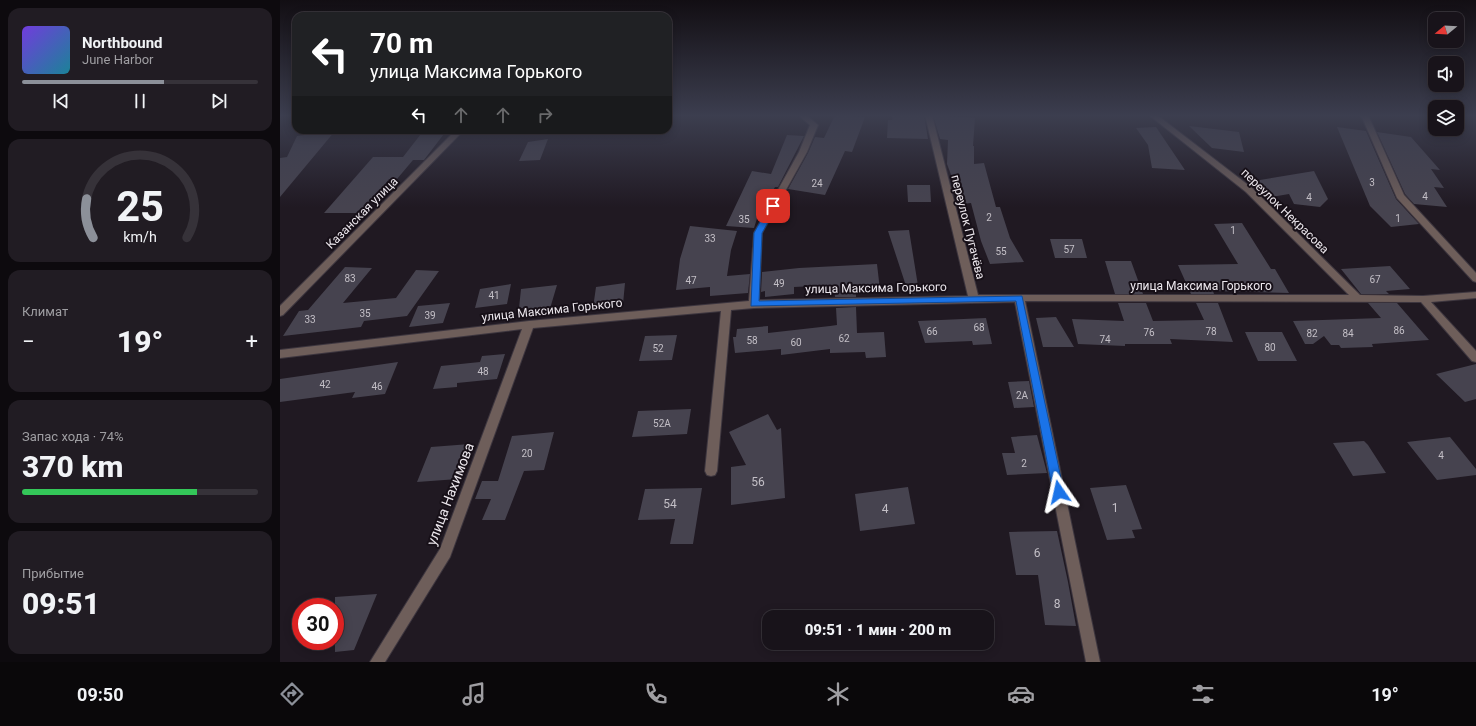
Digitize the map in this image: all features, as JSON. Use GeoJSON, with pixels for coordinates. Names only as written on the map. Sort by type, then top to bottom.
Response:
{"type":"FeatureCollection","features":[{"type":"Feature","properties":{"kind":"street","name":"Казанская улица"},"geometry":{"type":"LineString","coordinates":[[280,312],[445,146]]}},
{"type":"Feature","properties":{"kind":"street"},"geometry":{"type":"LineString","coordinates":[[754,304],[758,233],[806,146]]}},
{"type":"Feature","properties":{"kind":"street","name":"переулок Пугачёва"},"geometry":{"type":"LineString","coordinates":[[936,146],[974,299]]}},
{"type":"Feature","properties":{"kind":"street","name":"переулок Некрасова"},"geometry":{"type":"LineString","coordinates":[[1193,146],[1249,190],[1358,299]]}},
{"type":"Feature","properties":{"kind":"street"},"geometry":{"type":"LineString","coordinates":[[1378,146],[1400,196],[1476,279]]}},
{"type":"Feature","properties":{"kind":"street","name":"улица Максима Горького"},"geometry":{"type":"LineString","coordinates":[[280,354],[529,325],[754,304],[1019,298],[1423,299],[1476,295]]}},
{"type":"Feature","properties":{"kind":"street"},"geometry":{"type":"LineString","coordinates":[[1019,298],[1093,662]]}},
{"type":"Feature","properties":{"kind":"street"},"geometry":{"type":"LineString","coordinates":[[1423,299],[1476,358]]}},
{"type":"Feature","properties":{"kind":"street"},"geometry":{"type":"LineString","coordinates":[[711,471],[726,306]]}},
{"type":"Feature","properties":{"kind":"street","name":"улица Нахимова"},"geometry":{"type":"LineString","coordinates":[[377,662],[445,553],[529,325]]}},
{"type":"Feature","properties":{"kind":"building"},"geometry":{"type":"Polygon","coordinates":[[[292,146],[323,146],[280,197],[280,158],[287,157],[292,146]]]}},
{"type":"Feature","properties":{"kind":"building"},"geometry":{"type":"Polygon","coordinates":[[[412,146],[435,146],[424,160],[413,160],[397,179],[389,179],[362,213],[324,213],[373,157],[403,157],[412,146]]]}},
{"type":"Feature","properties":{"kind":"building"},"geometry":{"type":"Polygon","coordinates":[[[526,146],[545,146],[540,160],[519,161],[526,146]]]}},
{"type":"Feature","properties":{"kind":"building"},"geometry":{"type":"Polygon","coordinates":[[[783,146],[799,146],[778,187],[775,187],[764,207],[761,206],[754,228],[726,226],[752,171],[771,174],[783,146]]]}},
{"type":"Feature","properties":{"kind":"building"},"geometry":{"type":"Polygon","coordinates":[[[811,146],[854,146],[852,152],[845,151],[825,195],[788,189],[811,146]]]}},
{"type":"Feature","properties":{"kind":"building"},"geometry":{"type":"Polygon","coordinates":[[[948,146],[974,146],[974,164],[984,163],[996,207],[1000,207],[1010,238],[1024,262],[990,264],[981,241],[971,203],[962,204],[947,164],[948,146]]]}},
{"type":"Feature","properties":{"kind":"building"},"geometry":{"type":"Polygon","coordinates":[[[1148,146],[1169,146],[1185,170],[1152,168],[1148,146]]]}},
{"type":"Feature","properties":{"kind":"building"},"geometry":{"type":"Polygon","coordinates":[[[1210,146],[1242,146],[1244,152],[1212,148],[1210,146]]]}},
{"type":"Feature","properties":{"kind":"building"},"geometry":{"type":"Polygon","coordinates":[[[1345,146],[1373,146],[1396,199],[1419,224],[1391,227],[1370,206],[1345,146]]]}},
{"type":"Feature","properties":{"kind":"building"},"geometry":{"type":"Polygon","coordinates":[[[1383,146],[1419,146],[1440,170],[1431,169],[1444,188],[1434,187],[1447,207],[1414,204],[1405,194],[1383,146]]]}},
{"type":"Feature","properties":{"kind":"building"},"geometry":{"type":"Polygon","coordinates":[[[1314,171],[1328,199],[1320,207],[1294,204],[1289,194],[1265,198],[1248,182],[1314,171]]]}},
{"type":"Feature","properties":{"kind":"building"},"geometry":{"type":"Polygon","coordinates":[[[907,185],[930,185],[931,202],[908,202],[907,185]]]}},
{"type":"Feature","properties":{"kind":"building"},"geometry":{"type":"Polygon","coordinates":[[[1242,223],[1271,269],[1275,269],[1289,293],[1213,291],[1214,294],[1191,294],[1178,265],[1238,264],[1214,224],[1242,223]]]}},
{"type":"Feature","properties":{"kind":"building"},"geometry":{"type":"Polygon","coordinates":[[[690,226],[737,231],[731,250],[727,276],[750,274],[748,293],[710,296],[710,287],[676,290],[680,259],[690,226]]]}},
{"type":"Feature","properties":{"kind":"building"},"geometry":{"type":"Polygon","coordinates":[[[909,230],[919,292],[909,295],[888,231],[909,230]]]}},
{"type":"Feature","properties":{"kind":"building"},"geometry":{"type":"Polygon","coordinates":[[[1050,239],[1082,239],[1087,258],[1055,258],[1050,239]]]}},
{"type":"Feature","properties":{"kind":"building"},"geometry":{"type":"Polygon","coordinates":[[[1105,261],[1131,261],[1143,294],[1115,294],[1105,261]]]}},
{"type":"Feature","properties":{"kind":"building"},"geometry":{"type":"Polygon","coordinates":[[[877,264],[880,290],[856,293],[856,297],[835,297],[834,285],[794,287],[794,294],[765,297],[765,291],[761,292],[762,272],[799,268],[877,264]]]}},
{"type":"Feature","properties":{"kind":"building"},"geometry":{"type":"Polygon","coordinates":[[[1390,266],[1410,289],[1386,291],[1389,294],[1361,294],[1341,269],[1390,266]]]}},
{"type":"Feature","properties":{"kind":"building"},"geometry":{"type":"Polygon","coordinates":[[[345,267],[372,268],[343,303],[396,298],[416,270],[439,271],[407,316],[364,321],[361,327],[283,336],[299,311],[308,310],[345,267]]]}},
{"type":"Feature","properties":{"kind":"building"},"geometry":{"type":"Polygon","coordinates":[[[625,283],[623,304],[593,308],[596,287],[625,283]]]}},
{"type":"Feature","properties":{"kind":"building"},"geometry":{"type":"Polygon","coordinates":[[[511,284],[507,304],[475,308],[480,289],[511,284]]]}},
{"type":"Feature","properties":{"kind":"building"},"geometry":{"type":"Polygon","coordinates":[[[557,285],[549,312],[529,313],[528,308],[519,308],[521,289],[557,285]]]}},
{"type":"Feature","properties":{"kind":"building"},"geometry":{"type":"Polygon","coordinates":[[[450,303],[443,323],[409,327],[418,306],[450,303]]]}},
{"type":"Feature","properties":{"kind":"building"},"geometry":{"type":"Polygon","coordinates":[[[1118,303],[1146,303],[1153,321],[1204,320],[1196,303],[1218,303],[1233,342],[1170,339],[1172,344],[1125,344],[1125,346],[1078,344],[1072,319],[1124,321],[1118,303]]]}},
{"type":"Feature","properties":{"kind":"building"},"geometry":{"type":"Polygon","coordinates":[[[1368,303],[1397,303],[1429,340],[1372,344],[1373,347],[1341,348],[1339,345],[1331,345],[1324,336],[1313,344],[1305,344],[1293,321],[1381,318],[1368,303]]]}},
{"type":"Feature","properties":{"kind":"building"},"geometry":{"type":"Polygon","coordinates":[[[856,307],[857,333],[884,332],[886,357],[866,358],[865,352],[830,353],[830,349],[781,355],[781,349],[735,353],[733,337],[736,337],[737,329],[768,326],[768,333],[837,325],[836,308],[856,307]]]}},
{"type":"Feature","properties":{"kind":"building"},"geometry":{"type":"Polygon","coordinates":[[[1056,317],[1074,347],[1043,347],[1036,318],[1056,317]]]}},
{"type":"Feature","properties":{"kind":"building"},"geometry":{"type":"Polygon","coordinates":[[[986,318],[992,344],[973,345],[972,341],[925,343],[918,321],[986,318]]]}},
{"type":"Feature","properties":{"kind":"building"},"geometry":{"type":"Polygon","coordinates":[[[1245,332],[1282,332],[1297,361],[1258,361],[1245,332]]]}},
{"type":"Feature","properties":{"kind":"building"},"geometry":{"type":"Polygon","coordinates":[[[677,335],[672,360],[639,361],[645,336],[677,335]]]}},
{"type":"Feature","properties":{"kind":"building"},"geometry":{"type":"Polygon","coordinates":[[[505,354],[497,379],[457,383],[457,387],[433,389],[441,366],[480,362],[482,356],[505,354]]]}},
{"type":"Feature","properties":{"kind":"building"},"geometry":{"type":"Polygon","coordinates":[[[398,362],[385,394],[352,398],[355,392],[280,402],[280,379],[398,362]]]}},
{"type":"Feature","properties":{"kind":"building"},"geometry":{"type":"Polygon","coordinates":[[[1476,364],[1476,399],[1465,402],[1436,374],[1476,364]]]}},
{"type":"Feature","properties":{"kind":"building"},"geometry":{"type":"Polygon","coordinates":[[[1029,381],[1034,407],[1014,408],[1008,382],[1029,381]]]}},
{"type":"Feature","properties":{"kind":"building"},"geometry":{"type":"Polygon","coordinates":[[[691,409],[687,434],[632,437],[638,411],[691,409]]]}},
{"type":"Feature","properties":{"kind":"building"},"geometry":{"type":"Polygon","coordinates":[[[768,414],[777,430],[781,428],[785,498],[731,505],[731,467],[746,465],[729,432],[768,414]]]}},
{"type":"Feature","properties":{"kind":"building"},"geometry":{"type":"Polygon","coordinates":[[[554,432],[544,470],[524,471],[505,520],[482,520],[491,499],[475,499],[482,481],[498,481],[512,436],[554,432]]]}},
{"type":"Feature","properties":{"kind":"building"},"geometry":{"type":"Polygon","coordinates":[[[1037,435],[1047,473],[1007,475],[1002,453],[1015,453],[1011,437],[1037,435]]]}},
{"type":"Feature","properties":{"kind":"building"},"geometry":{"type":"Polygon","coordinates":[[[1450,437],[1476,469],[1476,475],[1437,480],[1407,442],[1450,437]]]}},
{"type":"Feature","properties":{"kind":"building"},"geometry":{"type":"Polygon","coordinates":[[[1364,441],[1386,473],[1353,476],[1333,443],[1364,441]]]}},
{"type":"Feature","properties":{"kind":"building"},"geometry":{"type":"Polygon","coordinates":[[[470,444],[458,479],[417,482],[431,447],[470,444]]]}},
{"type":"Feature","properties":{"kind":"building"},"geometry":{"type":"Polygon","coordinates":[[[1126,485],[1142,529],[1132,530],[1135,538],[1107,540],[1090,488],[1126,485]]]}},
{"type":"Feature","properties":{"kind":"building"},"geometry":{"type":"Polygon","coordinates":[[[908,487],[915,524],[860,531],[855,494],[908,487]]]}},
{"type":"Feature","properties":{"kind":"building"},"geometry":{"type":"Polygon","coordinates":[[[702,488],[693,544],[670,544],[675,519],[638,520],[645,489],[702,488]]]}},
{"type":"Feature","properties":{"kind":"building"},"geometry":{"type":"Polygon","coordinates":[[[1057,531],[1076,626],[1045,625],[1038,575],[1016,575],[1009,532],[1057,531]]]}},
{"type":"Feature","properties":{"kind":"building"},"geometry":{"type":"Polygon","coordinates":[[[377,594],[354,650],[335,652],[335,650],[344,650],[344,598],[335,597],[377,594]]]}},
{"type":"Feature","properties":{"kind":"route"},"geometry":{"type":"LineString","coordinates":[[773,206],[758,233],[754,304],[1019,298],[1059,492]]}}]}
